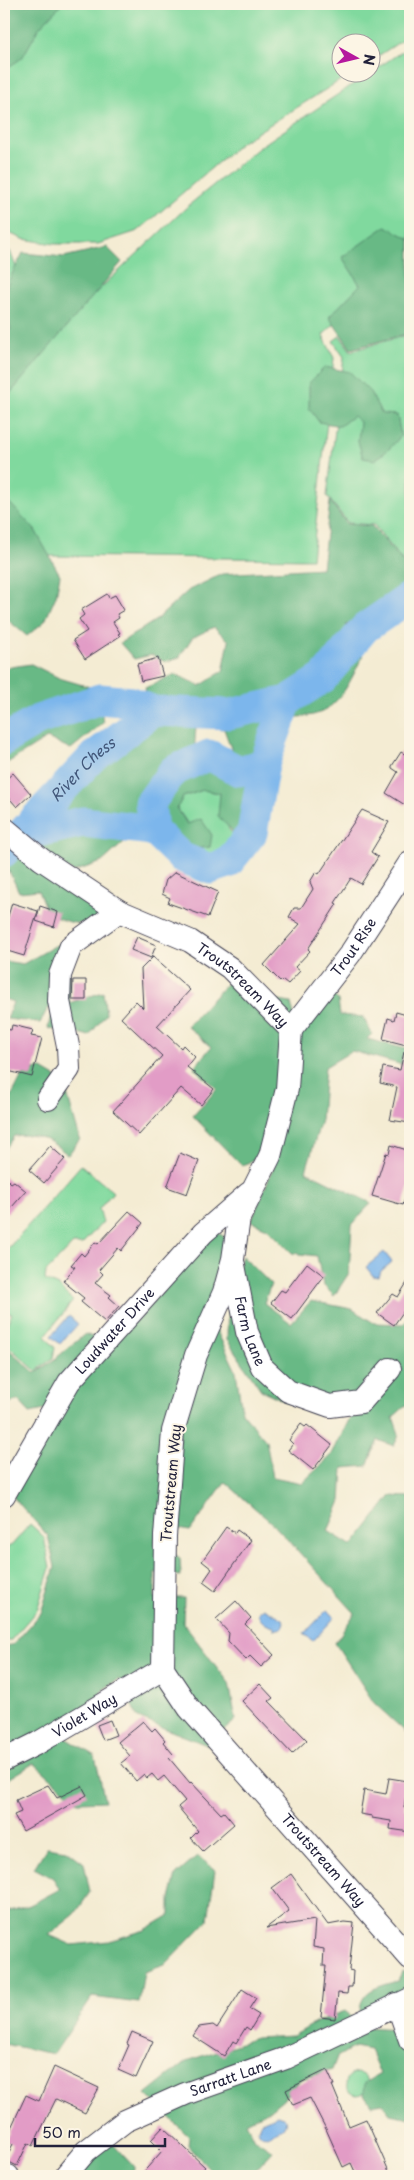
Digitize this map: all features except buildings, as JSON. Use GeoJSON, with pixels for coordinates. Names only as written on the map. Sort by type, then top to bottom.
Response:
{"type":"FeatureCollection","features":[{"type":"Feature","properties":{"kind":"street","name":"Troutstream Way"},"geometry":{"type":"LineString","coordinates":[[4,828],[41,859],[119,911],[190,941],[230,968],[291,1030],[287,1089],[270,1156],[240,1218],[233,1259],[224,1292],[196,1355],[173,1431],[165,1536],[163,1668],[189,1708],[410,1958]]}},
{"type":"Feature","properties":{"kind":"street","name":"Trout Rise"},"geometry":{"type":"LineString","coordinates":[[291,1030],[350,954],[410,862]]}},
{"type":"Feature","properties":{"kind":"street"},"geometry":{"type":"LineString","coordinates":[[48,1098],[69,1069],[68,1046],[59,1002],[60,975],[71,946],[119,911]]}},
{"type":"Feature","properties":{"kind":"street","name":"Loudwater Drive"},"geometry":{"type":"LineString","coordinates":[[4,1495],[69,1382],[202,1232],[254,1189]]}},
{"type":"Feature","properties":{"kind":"street","name":"Farm Lane"},"geometry":{"type":"LineString","coordinates":[[233,1259],[247,1332],[262,1367],[288,1391],[330,1406],[361,1402],[390,1369]]}},
{"type":"Feature","properties":{"kind":"street","name":"Violet Way"},"geometry":{"type":"LineString","coordinates":[[4,1760],[38,1743],[163,1668]]}},
{"type":"Feature","properties":{"kind":"street"},"geometry":{"type":"LineString","coordinates":[[403,2001],[410,2040]]}},
{"type":"Feature","properties":{"kind":"street","name":"Sarratt Lane"},"geometry":{"type":"LineString","coordinates":[[65,2176],[86,2151],[126,2121],[185,2094],[286,2058],[403,2001]]}},
{"type":"Feature","properties":{"kind":"green space"},"geometry":{"type":"Polygon","coordinates":[[[4,4],[62,4],[39,28],[22,58],[4,70],[4,4]]]}},
{"type":"Feature","properties":{"kind":"green space"},"geometry":{"type":"Polygon","coordinates":[[[54,4],[410,4],[410,35],[382,53],[382,32],[332,32],[332,82],[338,82],[242,142],[138,231],[98,244],[54,244],[23,239],[4,231],[4,37],[54,4]]]}},
{"type":"Feature","properties":{"kind":"green space"},"geometry":{"type":"Polygon","coordinates":[[[410,46],[410,252],[323,335],[334,358],[312,559],[50,556],[4,504],[4,379],[189,205],[261,146],[356,82],[382,82],[382,65],[410,46]]]}},
{"type":"Feature","properties":{"kind":"green space"},"geometry":{"type":"Polygon","coordinates":[[[386,226],[410,239],[410,333],[351,349],[329,317],[360,285],[342,257],[386,226]]]}},
{"type":"Feature","properties":{"kind":"green space"},"geometry":{"type":"Polygon","coordinates":[[[107,247],[122,262],[8,396],[4,396],[4,337],[11,329],[5,297],[8,282],[23,253],[64,257],[107,247]]]}},
{"type":"Feature","properties":{"kind":"green space"},"geometry":{"type":"Polygon","coordinates":[[[4,249],[10,251],[37,323],[4,354],[4,249]]]}},
{"type":"Feature","properties":{"kind":"green space"},"geometry":{"type":"Polygon","coordinates":[[[410,334],[409,569],[374,525],[348,523],[327,496],[344,357],[333,341],[340,336],[351,351],[410,334]]]}},
{"type":"Feature","properties":{"kind":"green space"},"geometry":{"type":"Polygon","coordinates":[[[325,367],[350,372],[370,392],[382,414],[397,415],[401,436],[375,460],[363,458],[358,441],[360,422],[353,416],[340,426],[319,422],[309,408],[309,383],[325,367]]]}},
{"type":"Feature","properties":{"kind":"green space"},"geometry":{"type":"Polygon","coordinates":[[[4,497],[35,530],[60,575],[56,596],[45,621],[27,636],[4,617],[4,497]]]}},
{"type":"Feature","properties":{"kind":"green space"},"geometry":{"type":"Polygon","coordinates":[[[330,501],[347,524],[372,526],[410,570],[410,611],[382,633],[366,613],[346,625],[363,655],[354,675],[335,702],[318,714],[299,717],[275,717],[260,757],[233,754],[224,729],[196,726],[194,755],[162,768],[141,802],[144,824],[102,862],[73,872],[30,843],[62,804],[92,772],[155,722],[145,688],[175,674],[200,686],[223,671],[229,641],[214,627],[192,638],[179,658],[165,662],[152,655],[134,659],[120,643],[156,620],[189,590],[222,574],[322,568],[330,501]]]}},
{"type":"Feature","properties":{"kind":"green space"},"geometry":{"type":"Polygon","coordinates":[[[31,664],[59,678],[93,688],[104,722],[71,749],[47,738],[4,765],[4,668],[31,664]]]}},
{"type":"Feature","properties":{"kind":"green space"},"geometry":{"type":"Polygon","coordinates":[[[201,765],[240,778],[255,779],[253,808],[239,838],[218,816],[220,793],[203,790],[183,797],[177,808],[187,824],[201,819],[212,835],[210,847],[182,850],[160,828],[157,801],[177,777],[201,765]]]}},
{"type":"Feature","properties":{"kind":"green space"},"geometry":{"type":"Polygon","coordinates":[[[203,790],[220,793],[229,830],[239,838],[224,855],[212,861],[182,850],[210,847],[188,824],[177,808],[183,797],[203,790]]]}},
{"type":"Feature","properties":{"kind":"green space"},"geometry":{"type":"Polygon","coordinates":[[[4,829],[107,910],[94,921],[79,924],[47,913],[38,890],[19,892],[9,871],[4,877],[4,829]]]}},
{"type":"Feature","properties":{"kind":"green space"},"geometry":{"type":"Polygon","coordinates":[[[100,921],[69,945],[69,1003],[103,992],[106,1014],[89,1036],[48,1028],[52,1009],[48,1008],[40,1023],[7,1019],[13,1002],[4,999],[4,961],[23,964],[69,938],[79,926],[100,921]]]}},
{"type":"Feature","properties":{"kind":"green space"},"geometry":{"type":"Polygon","coordinates":[[[230,980],[250,996],[291,1003],[298,1032],[329,991],[338,1000],[340,1015],[363,1017],[372,1034],[367,1039],[410,1050],[410,1067],[352,1051],[325,1067],[321,1120],[306,1171],[371,1203],[352,1225],[349,1273],[334,1296],[323,1285],[317,1256],[292,1253],[267,1228],[251,1221],[276,1162],[258,1157],[242,1166],[193,1116],[217,1089],[194,1068],[211,1047],[187,1026],[230,980]]]}},
{"type":"Feature","properties":{"kind":"green space"},"geometry":{"type":"Polygon","coordinates":[[[40,1068],[57,1078],[65,1087],[80,1139],[68,1155],[49,1141],[31,1135],[14,1136],[4,1151],[4,1110],[22,1076],[40,1068]]]}},
{"type":"Feature","properties":{"kind":"green space"},"geometry":{"type":"Polygon","coordinates":[[[81,1165],[113,1192],[99,1209],[103,1222],[82,1244],[73,1244],[46,1272],[45,1280],[58,1286],[73,1301],[45,1336],[55,1348],[53,1358],[36,1371],[4,1342],[4,1329],[12,1314],[4,1311],[4,1253],[81,1165]]]}},
{"type":"Feature","properties":{"kind":"green space"},"geometry":{"type":"Polygon","coordinates":[[[217,1232],[226,1238],[226,1257],[155,1542],[180,1558],[181,1576],[155,1573],[155,1598],[184,1598],[183,1623],[229,1683],[236,1720],[207,1745],[138,1718],[119,1679],[104,1689],[65,1738],[95,1756],[105,1801],[78,1802],[34,1763],[4,1782],[4,1647],[14,1644],[41,1613],[55,1567],[48,1536],[13,1497],[75,1385],[217,1232]]]}},
{"type":"Feature","properties":{"kind":"green space"},"geometry":{"type":"Polygon","coordinates":[[[242,1256],[271,1284],[264,1303],[291,1323],[311,1301],[352,1309],[374,1323],[403,1324],[410,1318],[410,1402],[393,1417],[399,1434],[394,1446],[378,1440],[367,1466],[343,1468],[341,1501],[328,1531],[352,1546],[391,1496],[410,1497],[410,1736],[374,1703],[335,1643],[355,1613],[274,1525],[225,1482],[190,1531],[171,1528],[179,1432],[215,1327],[236,1371],[242,1412],[266,1441],[273,1477],[302,1483],[331,1456],[352,1414],[311,1413],[261,1390],[227,1340],[228,1296],[242,1256]]]}},
{"type":"Feature","properties":{"kind":"green space"},"geometry":{"type":"Polygon","coordinates":[[[85,1334],[103,1341],[49,1409],[30,1413],[18,1400],[4,1406],[4,1345],[35,1373],[85,1334]]]}},
{"type":"Feature","properties":{"kind":"green space"},"geometry":{"type":"Polygon","coordinates":[[[30,1524],[44,1537],[50,1568],[37,1610],[11,1640],[4,1643],[4,1549],[12,1545],[30,1524]]]}},
{"type":"Feature","properties":{"kind":"green space"},"geometry":{"type":"Polygon","coordinates":[[[47,1847],[67,1850],[84,1863],[90,1892],[75,1914],[49,1935],[72,1945],[109,1941],[145,1930],[170,1915],[170,1899],[176,1875],[198,1856],[215,1870],[208,1920],[165,1965],[144,1972],[139,2003],[92,1997],[54,2054],[4,2044],[4,1913],[30,1905],[60,1889],[53,1878],[34,1868],[47,1847]]]}},
{"type":"Feature","properties":{"kind":"green space"},"geometry":{"type":"Polygon","coordinates":[[[402,1972],[410,1972],[410,2002],[360,2017],[360,2008],[365,1996],[375,1988],[398,1981],[402,1972]]]}},
{"type":"Feature","properties":{"kind":"green space"},"geometry":{"type":"Polygon","coordinates":[[[345,2011],[364,2027],[399,2029],[410,2060],[410,2118],[390,2114],[382,2103],[371,2105],[364,2094],[365,2083],[380,2074],[370,2050],[354,2047],[337,2057],[332,2070],[301,2079],[271,2109],[246,2122],[255,2139],[273,2151],[252,2176],[215,2176],[188,2145],[189,2137],[146,2094],[187,2061],[256,2038],[293,2036],[317,2022],[345,2011]]]}},
{"type":"Feature","properties":{"kind":"green space"},"geometry":{"type":"Polygon","coordinates":[[[357,2073],[365,2076],[368,2084],[365,2092],[357,2095],[349,2092],[346,2084],[349,2076],[357,2073]]]}},
{"type":"Feature","properties":{"kind":"green space"},"geometry":{"type":"Polygon","coordinates":[[[110,2141],[134,2167],[133,2176],[62,2176],[110,2141]]]}},
{"type":"Feature","properties":{"kind":"water"},"geometry":{"type":"Polygon","coordinates":[[[384,1252],[392,1262],[381,1271],[379,1277],[373,1276],[366,1267],[384,1252]]]}},
{"type":"Feature","properties":{"kind":"water"},"geometry":{"type":"Polygon","coordinates":[[[69,1316],[78,1324],[60,1344],[51,1336],[69,1316]]]}},
{"type":"Feature","properties":{"kind":"water"},"geometry":{"type":"Polygon","coordinates":[[[264,1608],[283,1619],[282,1628],[274,1630],[274,1627],[262,1621],[258,1613],[264,1608]]]}},
{"type":"Feature","properties":{"kind":"water"},"geometry":{"type":"Polygon","coordinates":[[[327,1610],[335,1617],[313,1641],[304,1634],[327,1610]]]}},
{"type":"Feature","properties":{"kind":"water"},"geometry":{"type":"Polygon","coordinates":[[[278,2115],[284,2117],[286,2122],[283,2128],[267,2135],[260,2134],[258,2129],[261,2122],[278,2115]]]}},
{"type":"Feature","properties":{"kind":"waterway","name":"River Chess"},"geometry":{"type":"LineString","coordinates":[[4,740],[38,720],[100,699],[132,702],[154,711],[230,714],[287,701],[323,678],[365,628],[410,597]]}},
{"type":"Feature","properties":{"kind":"waterway","name":"River Chess"},"geometry":{"type":"LineString","coordinates":[[4,852],[19,836],[83,822],[153,830],[181,857],[210,869],[228,863],[252,833],[264,764],[287,701]]}},
{"type":"Feature","properties":{"kind":"waterway","name":"River Chess"},"geometry":{"type":"LineString","coordinates":[[19,836],[93,757],[154,711]]}},
{"type":"Feature","properties":{"kind":"waterway","name":"River Chess"},"geometry":{"type":"LineString","coordinates":[[153,830],[150,803],[173,771],[209,755],[239,771],[264,764]]}}]}
